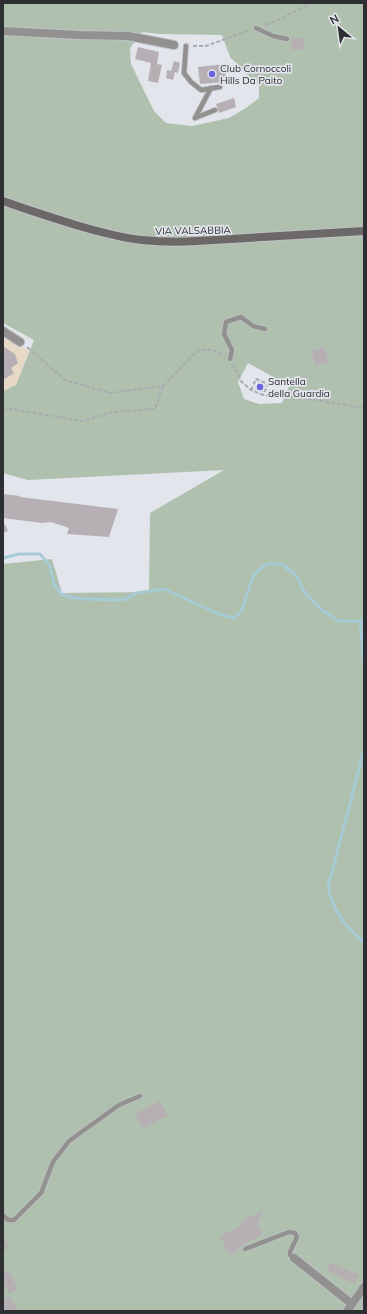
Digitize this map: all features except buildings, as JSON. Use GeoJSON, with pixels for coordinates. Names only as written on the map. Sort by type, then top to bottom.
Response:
{"type":"FeatureCollection","features":[{"type":"Feature","properties":{"kind":"main road","name":"VIA VALSABBIA"},"geometry":{"type":"LineString","coordinates":[[3,201],[39,214],[118,237],[142,240],[172,242],[364,231]]}},
{"type":"Feature","properties":{"kind":"street"},"geometry":{"type":"LineString","coordinates":[[3,31],[128,36],[174,46]]}},
{"type":"Feature","properties":{"kind":"street"},"geometry":{"type":"LineString","coordinates":[[3,331],[20,342]]}},
{"type":"Feature","properties":{"kind":"street"},"geometry":{"type":"LineString","coordinates":[[294,1258],[350,1307],[364,1287]]}},
{"type":"Feature","properties":{"kind":"lane"},"geometry":{"type":"LineString","coordinates":[[256,28],[273,36],[287,39]]}},
{"type":"Feature","properties":{"kind":"lane"},"geometry":{"type":"LineString","coordinates":[[186,46],[184,73],[191,82],[201,90],[220,87]]}},
{"type":"Feature","properties":{"kind":"lane"},"geometry":{"type":"LineString","coordinates":[[212,88],[196,118],[215,110]]}},
{"type":"Feature","properties":{"kind":"lane"},"geometry":{"type":"LineString","coordinates":[[230,359],[232,350],[224,334],[226,322],[240,317],[253,326],[265,329]]}},
{"type":"Feature","properties":{"kind":"lane"},"geometry":{"type":"LineString","coordinates":[[3,1216],[8,1220],[14,1220],[41,1193],[53,1162],[69,1141],[119,1105],[140,1096]]}},
{"type":"Feature","properties":{"kind":"lane"},"geometry":{"type":"LineString","coordinates":[[245,1249],[289,1232],[295,1233],[297,1237],[290,1252],[290,1255],[294,1258]]}},
{"type":"Feature","properties":{"kind":"path"},"geometry":{"type":"LineString","coordinates":[[186,46],[206,46],[280,19],[311,3]]}},
{"type":"Feature","properties":{"kind":"path"},"geometry":{"type":"LineString","coordinates":[[29,348],[64,380],[110,393],[163,386]]}},
{"type":"Feature","properties":{"kind":"path"},"geometry":{"type":"LineString","coordinates":[[3,408],[83,420],[113,412],[155,409],[163,386],[198,350],[213,350],[230,359],[241,381],[251,390],[263,395],[298,397],[364,408]]}},
{"type":"Feature","properties":{"kind":"path"},"geometry":{"type":"LineString","coordinates":[[251,390],[256,379],[268,384],[263,395]]}},
{"type":"Feature","properties":{"kind":"shaded area"},"geometry":{"type":"Polygon","coordinates":[[[3,337],[29,351],[16,385],[3,391],[3,337]]]}},
{"type":"Feature","properties":{"kind":"green space"},"geometry":{"type":"Polygon","coordinates":[[[3,3],[364,3],[364,1311],[3,1311],[3,564],[52,559],[62,593],[149,592],[150,513],[224,470],[28,480],[3,473],[3,391],[16,385],[34,340],[3,323],[3,3]],[[142,32],[130,48],[131,64],[154,111],[166,123],[192,126],[229,118],[259,98],[259,86],[230,57],[222,35],[161,34],[142,32]],[[248,363],[238,382],[244,399],[259,404],[282,403],[289,386],[248,363]]]}},
{"type":"Feature","properties":{"kind":"waterway"},"geometry":{"type":"LineString","coordinates":[[3,558],[19,554],[40,554],[50,566],[54,584],[62,595],[80,599],[124,600],[136,593],[164,589],[219,614],[233,618],[241,612],[254,574],[267,564],[282,564],[297,577],[303,590],[323,611],[339,621],[360,621],[364,619]]}},
{"type":"Feature","properties":{"kind":"waterway"},"geometry":{"type":"LineString","coordinates":[[360,621],[364,663]]}},
{"type":"Feature","properties":{"kind":"waterway"},"geometry":{"type":"LineString","coordinates":[[364,750],[328,887],[333,904],[341,918],[364,943]]}},
{"type":"Feature","properties":{"kind":"place","name":"Club Cornoccoli Hills Da Paito"},"geometry":{"type":"Point","coordinates":[212,74]}},
{"type":"Feature","properties":{"kind":"place","name":"Santella della Guardia"},"geometry":{"type":"Point","coordinates":[260,387]}}]}
